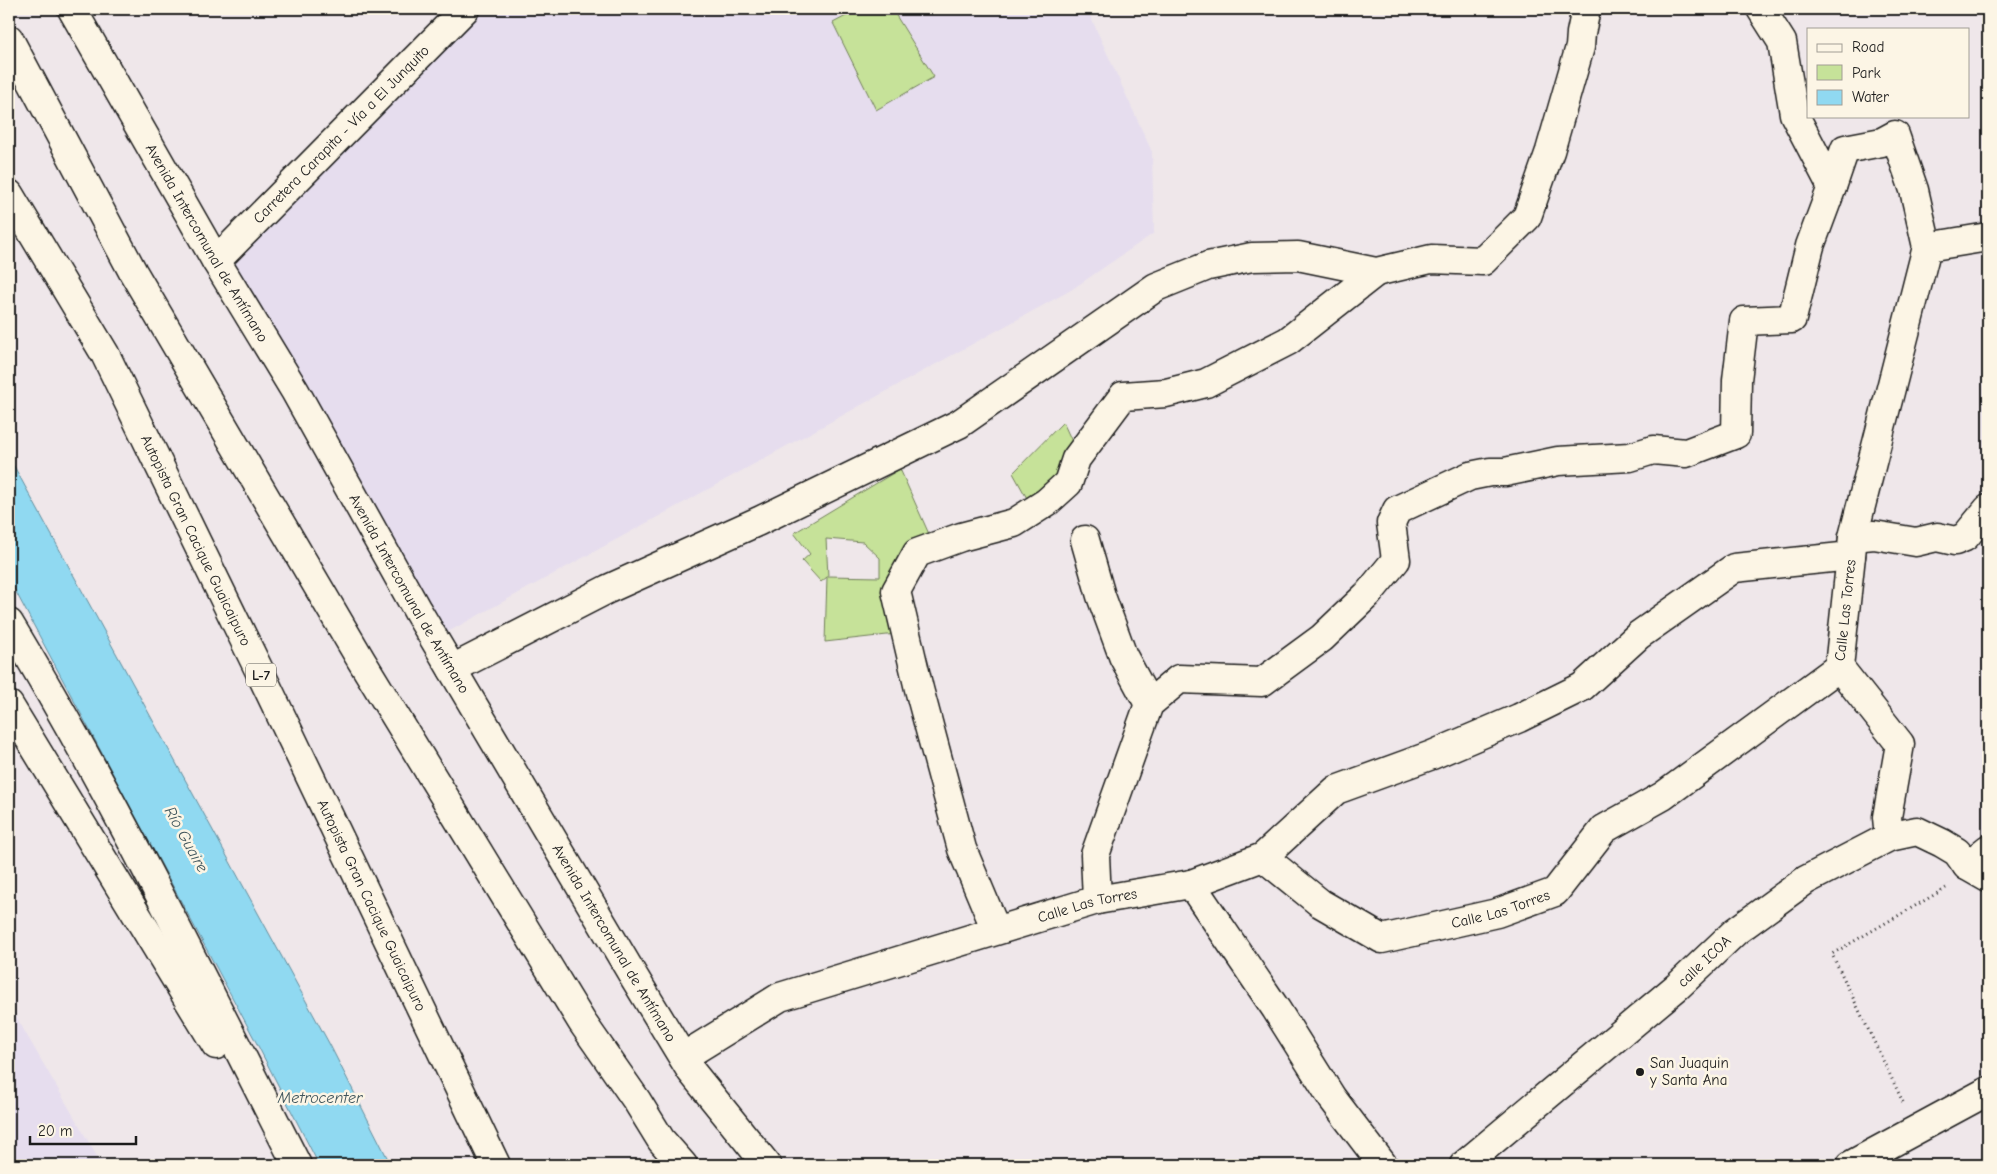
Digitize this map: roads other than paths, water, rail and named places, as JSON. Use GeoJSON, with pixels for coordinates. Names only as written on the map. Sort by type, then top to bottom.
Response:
{"type":"FeatureCollection","features":[{"type":"Feature","properties":{"kind":"main road","name":"Avenida Intercomunal de Antímano"},"geometry":{"type":"LineString","coordinates":[[72,9],[216,261],[295,392],[412,601],[634,978],[691,1071],[767,1165]]}},
{"type":"Feature","properties":{"kind":"main road","name":"Carretera Carapita - Vía a El Junquito"},"geometry":{"type":"LineString","coordinates":[[216,261],[465,9]]}},
{"type":"Feature","properties":{"kind":"main road"},"geometry":{"type":"LineString","coordinates":[[996,930],[962,849],[919,689],[896,591],[917,553],[961,537],[1014,522],[1047,502],[1068,483],[1076,459],[1122,396],[1166,392],[1206,383],[1288,340],[1376,272],[1432,259],[1483,261],[1527,217],[1550,151],[1580,47],[1586,9]]}},
{"type":"Feature","properties":{"kind":"main road"},"geometry":{"type":"LineString","coordinates":[[1761,9],[1782,42],[1794,114],[1832,188]]}},
{"type":"Feature","properties":{"kind":"main road"},"geometry":{"type":"LineString","coordinates":[[9,39],[133,272],[361,660],[582,1022],[637,1101],[661,1140],[683,1165]]}},
{"type":"Feature","properties":{"kind":"main road"},"geometry":{"type":"LineString","coordinates":[[1097,900],[1095,855],[1149,704],[1180,679],[1262,682],[1322,638],[1368,594],[1396,560],[1391,523],[1397,510],[1470,476],[1490,472],[1505,472],[1558,461],[1630,457],[1653,450],[1686,453],[1736,434],[1736,380],[1744,321],[1792,319],[1810,246],[1845,149],[1882,142],[1895,135],[1914,190],[1927,247],[1988,237]]}},
{"type":"Feature","properties":{"kind":"main road","name":"Autopista Gran Cacique Guaicaipuro"},"geometry":{"type":"LineString","coordinates":[[9,194],[105,354],[260,672],[496,1165]]}},
{"type":"Feature","properties":{"kind":"main road","name":"Calle Las Torres"},"geometry":{"type":"LineString","coordinates":[[683,1057],[780,997],[1097,900],[1191,884],[1263,857],[1320,903],[1382,939],[1497,913],[1555,892],[1604,829],[1663,796],[1839,667],[1852,547],[1927,247]]}},
{"type":"Feature","properties":{"kind":"main road"},"geometry":{"type":"LineString","coordinates":[[452,669],[608,589],[759,521],[959,424],[1156,287],[1208,266],[1252,257],[1298,256],[1376,272]]}},
{"type":"Feature","properties":{"kind":"main road"},"geometry":{"type":"LineString","coordinates":[[1263,857],[1336,790],[1432,755],[1519,718],[1582,687],[1640,635],[1734,568],[1852,547],[1874,535],[1916,542],[1937,538],[1955,541],[1965,536],[1988,510]]}},
{"type":"Feature","properties":{"kind":"main road"},"geometry":{"type":"LineString","coordinates":[[1085,540],[1101,596],[1123,656],[1149,704]]}},
{"type":"Feature","properties":{"kind":"main road"},"geometry":{"type":"LineString","coordinates":[[9,623],[49,689],[142,862],[297,1165]]}},
{"type":"Feature","properties":{"kind":"main road"},"geometry":{"type":"LineString","coordinates":[[1839,667],[1900,744],[1887,817],[1889,838]]}},
{"type":"Feature","properties":{"kind":"main road"},"geometry":{"type":"LineString","coordinates":[[9,705],[290,1165]]}},
{"type":"Feature","properties":{"kind":"main road","name":"calle ICOA"},"geometry":{"type":"LineString","coordinates":[[1464,1165],[1678,986],[1736,931],[1806,880],[1889,838],[1917,831],[1942,843],[1980,866]]}},
{"type":"Feature","properties":{"kind":"main road"},"geometry":{"type":"LineString","coordinates":[[1191,884],[1276,1009],[1332,1098],[1383,1165]]}},
{"type":"Feature","properties":{"kind":"main road"},"geometry":{"type":"LineString","coordinates":[[1851,1165],[1988,1091]]}},
{"type":"Feature","properties":{"kind":"water","name":"Metrocenter"},"geometry":{"type":"Polygon","coordinates":[[[9,457],[330,1045],[391,1165],[319,1165],[255,1040],[9,579],[9,457]]]}},
{"type":"Feature","properties":{"kind":"place","name":"San Juaquin y Santa Ana"},"geometry":{"type":"Point","coordinates":[1640,1072]}},
{"type":"Feature","properties":{"kind":"water label","name":"Río Guaire"},"geometry":{"type":"Point","coordinates":[187,839]}}]}
